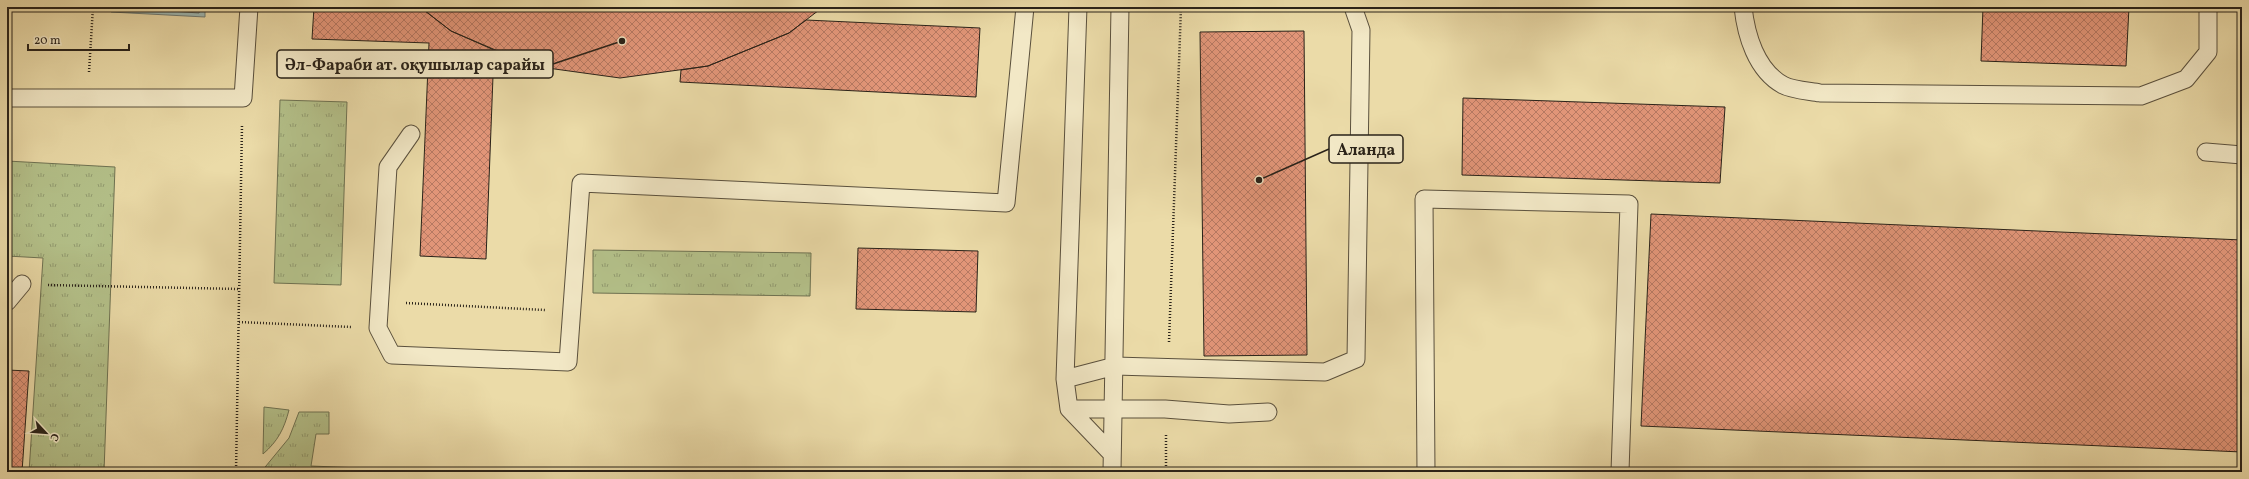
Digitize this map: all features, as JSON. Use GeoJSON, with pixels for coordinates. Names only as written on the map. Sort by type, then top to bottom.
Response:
{"type":"FeatureCollection","features":[{"type":"Feature","properties":{"kind":"lane"},"geometry":{"type":"LineString","coordinates":[[7,98],[243,98],[249,7]]}},
{"type":"Feature","properties":{"kind":"lane"},"geometry":{"type":"LineString","coordinates":[[411,134],[388,167],[378,328],[392,355],[568,362],[581,183],[1006,203],[1025,7]]}},
{"type":"Feature","properties":{"kind":"lane"},"geometry":{"type":"LineString","coordinates":[[1078,7],[1065,379],[1069,409],[1112,454]]}},
{"type":"Feature","properties":{"kind":"lane"},"geometry":{"type":"LineString","coordinates":[[1112,472],[1120,7]]}},
{"type":"Feature","properties":{"kind":"lane"},"geometry":{"type":"LineString","coordinates":[[1065,379],[1115,366],[1168,366],[1325,372],[1356,359],[1360,30],[1353,7]]}},
{"type":"Feature","properties":{"kind":"lane"},"geometry":{"type":"LineString","coordinates":[[1743,7],[1744,24],[1756,56],[1783,85],[1820,93],[2133,96],[2141,96],[2186,79],[2208,52],[2208,7]]}},
{"type":"Feature","properties":{"kind":"lane"},"geometry":{"type":"LineString","coordinates":[[2206,152],[2242,155]]}},
{"type":"Feature","properties":{"kind":"lane"},"geometry":{"type":"LineString","coordinates":[[1426,472],[1424,199],[1629,204],[1620,472]]}},
{"type":"Feature","properties":{"kind":"lane"},"geometry":{"type":"LineString","coordinates":[[7,302],[22,284]]}},
{"type":"Feature","properties":{"kind":"lane"},"geometry":{"type":"LineString","coordinates":[[1069,409],[1165,409],[1229,414],[1268,412]]}},
{"type":"Feature","properties":{"kind":"path"},"geometry":{"type":"LineString","coordinates":[[88,98],[93,7]]}},
{"type":"Feature","properties":{"kind":"path"},"geometry":{"type":"LineString","coordinates":[[1168,366],[1182,7]]}},
{"type":"Feature","properties":{"kind":"path"},"geometry":{"type":"LineString","coordinates":[[236,472],[243,98]]}},
{"type":"Feature","properties":{"kind":"path"},"geometry":{"type":"LineString","coordinates":[[22,284],[240,289]]}},
{"type":"Feature","properties":{"kind":"path"},"geometry":{"type":"LineString","coordinates":[[380,301],[572,312]]}},
{"type":"Feature","properties":{"kind":"path"},"geometry":{"type":"LineString","coordinates":[[239,322],[378,328]]}},
{"type":"Feature","properties":{"kind":"path"},"geometry":{"type":"LineString","coordinates":[[1165,409],[1166,472]]}},
{"type":"Feature","properties":{"kind":"green space"},"geometry":{"type":"Polygon","coordinates":[[[280,100],[347,102],[341,285],[274,283],[280,100]]]}},
{"type":"Feature","properties":{"kind":"green space"},"geometry":{"type":"Polygon","coordinates":[[[7,161],[115,167],[104,472],[29,472],[43,258],[7,256],[7,161]]]}},
{"type":"Feature","properties":{"kind":"green space"},"geometry":{"type":"Polygon","coordinates":[[[593,250],[811,253],[810,296],[593,293],[593,250]]]}},
{"type":"Feature","properties":{"kind":"green space"},"geometry":{"type":"Polygon","coordinates":[[[264,407],[289,410],[280,434],[263,454],[264,407]]]}},
{"type":"Feature","properties":{"kind":"green space"},"geometry":{"type":"Polygon","coordinates":[[[299,412],[329,412],[329,434],[316,434],[311,466],[459,472],[261,472],[289,438],[299,412]]]}},
{"type":"Feature","properties":{"kind":"water"},"geometry":{"type":"Polygon","coordinates":[[[111,7],[205,7],[205,17],[111,12],[111,7]]]}},
{"type":"Feature","properties":{"kind":"building"},"geometry":{"type":"Polygon","coordinates":[[[314,7],[420,7],[451,31],[494,50],[486,259],[420,256],[429,43],[312,39],[314,7]]]}},
{"type":"Feature","properties":{"kind":"building"},"geometry":{"type":"Polygon","coordinates":[[[420,7],[823,7],[789,33],[708,66],[620,78],[533,66],[451,31],[420,7]]]}},
{"type":"Feature","properties":{"kind":"building"},"geometry":{"type":"Polygon","coordinates":[[[1983,7],[2129,7],[2126,66],[1981,61],[1983,7]]]}},
{"type":"Feature","properties":{"kind":"building"},"geometry":{"type":"Polygon","coordinates":[[[806,20],[980,28],[976,97],[680,82],[681,70],[708,66],[789,33],[806,20]]]}},
{"type":"Feature","properties":{"kind":"building"},"geometry":{"type":"Polygon","coordinates":[[[1304,31],[1307,355],[1204,356],[1200,32],[1304,31]]]}},
{"type":"Feature","properties":{"kind":"building"},"geometry":{"type":"Polygon","coordinates":[[[1463,98],[1725,107],[1720,183],[1462,175],[1463,98]]]}},
{"type":"Feature","properties":{"kind":"building"},"geometry":{"type":"Polygon","coordinates":[[[1651,214],[2242,240],[2242,452],[1641,426],[1651,214]]]}},
{"type":"Feature","properties":{"kind":"building"},"geometry":{"type":"Polygon","coordinates":[[[858,248],[978,251],[976,312],[856,309],[858,248]]]}},
{"type":"Feature","properties":{"kind":"building"},"geometry":{"type":"Polygon","coordinates":[[[7,370],[29,371],[22,472],[7,472],[7,370]]]}},
{"type":"Feature","properties":{"kind":"place","name":"Әл-Фараби ат. оқушылар сарайы"},"geometry":{"type":"Point","coordinates":[622,41]}},
{"type":"Feature","properties":{"kind":"place","name":"Аланда"},"geometry":{"type":"Point","coordinates":[1259,180]}}]}
